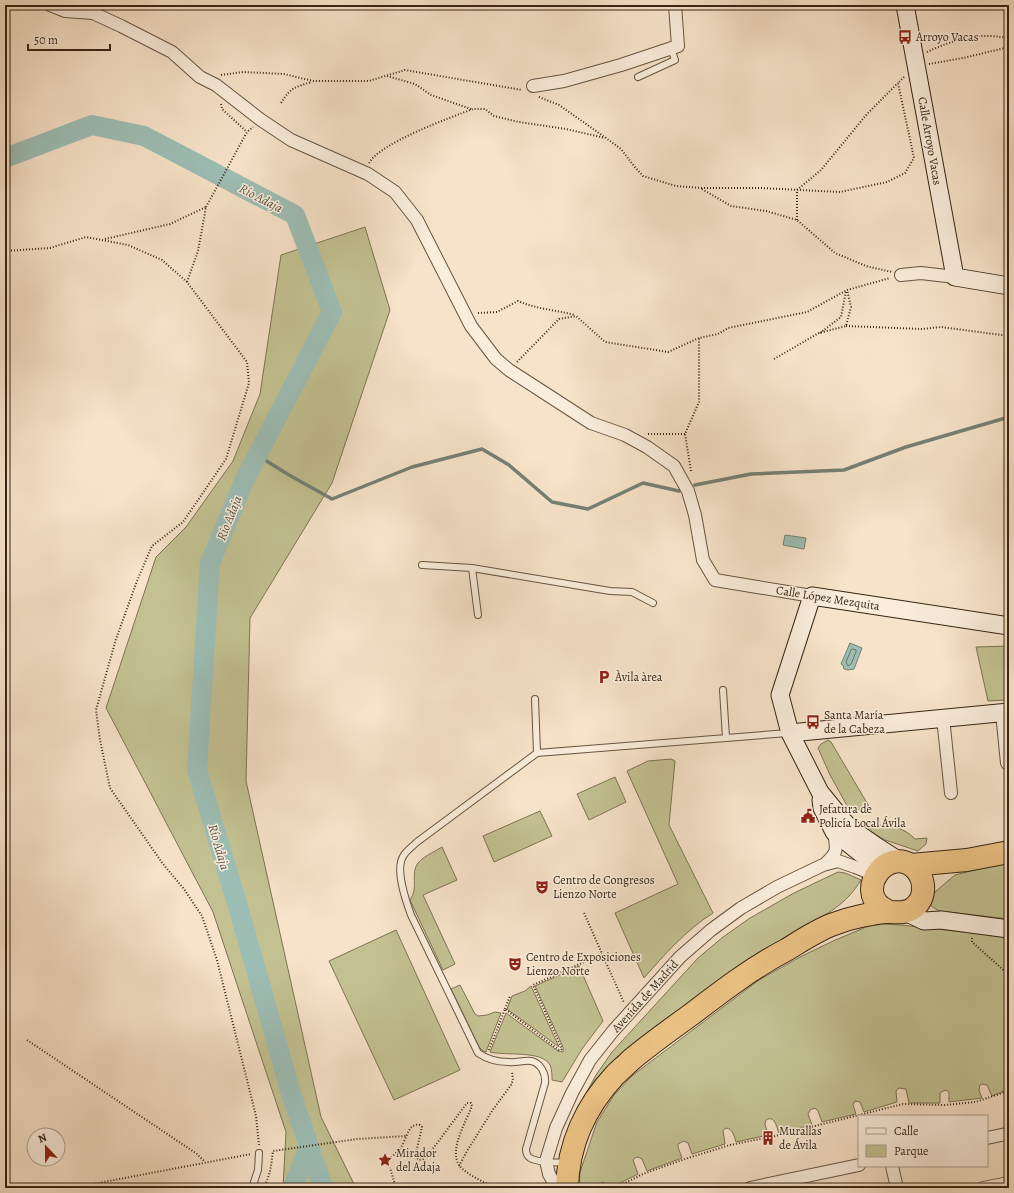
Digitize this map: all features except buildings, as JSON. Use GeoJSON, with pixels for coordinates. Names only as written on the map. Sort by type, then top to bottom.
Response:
{"type":"FeatureCollection","features":[{"type":"Feature","properties":{"kind":"highway"},"geometry":{"type":"LineString","coordinates":[[558,1187],[588,1110],[602,1090],[616,1074],[641,1052],[736,981],[774,956],[831,925],[856,904],[875,878],[889,863],[967,860],[1009,852]]}},
{"type":"Feature","properties":{"kind":"highway"},"geometry":{"type":"LineString","coordinates":[[831,925],[909,903],[947,869],[967,860]]}},
{"type":"Feature","properties":{"kind":"highway"},"geometry":{"type":"LineString","coordinates":[[906,863],[920,874],[909,903]]}},
{"type":"Feature","properties":{"kind":"highway"},"geometry":{"type":"LineString","coordinates":[[875,878],[874,898],[880,906],[909,903]]}},
{"type":"Feature","properties":{"kind":"street","name":"Calle López Mezquita"},"geometry":{"type":"LineString","coordinates":[[50,5],[65,11],[93,13],[172,52],[200,78],[216,85],[261,120],[291,140],[368,174],[395,192],[417,220],[471,326],[496,359],[509,370],[591,423],[625,435],[647,447],[674,466],[688,491],[696,515],[703,560],[715,580],[1009,626]]}},
{"type":"Feature","properties":{"kind":"street"},"geometry":{"type":"LineString","coordinates":[[531,91],[621,65],[678,46],[675,5]]}},
{"type":"Feature","properties":{"kind":"street","name":"Calle Arroyo Vacas"},"geometry":{"type":"LineString","coordinates":[[905,5],[955,277]]}},
{"type":"Feature","properties":{"kind":"street"},"geometry":{"type":"LineString","coordinates":[[901,275],[921,273],[1009,286]]}},
{"type":"Feature","properties":{"kind":"street"},"geometry":{"type":"LineString","coordinates":[[812,596],[780,695],[790,733],[820,792],[849,826],[876,846],[906,863]]}},
{"type":"Feature","properties":{"kind":"street"},"geometry":{"type":"LineString","coordinates":[[790,733],[1005,712],[1008,763]]}},
{"type":"Feature","properties":{"kind":"street"},"geometry":{"type":"LineString","coordinates":[[943,718],[951,793]]}},
{"type":"Feature","properties":{"kind":"street"},"geometry":{"type":"LineString","coordinates":[[820,792],[822,808],[834,832],[863,854],[875,878]]}},
{"type":"Feature","properties":{"kind":"street","name":"Avenida de Madrid"},"geometry":{"type":"LineString","coordinates":[[823,865],[834,856],[836,846],[834,832]]}},
{"type":"Feature","properties":{"kind":"street","name":"Avenida de Madrid"},"geometry":{"type":"LineString","coordinates":[[546,1161],[556,1128],[572,1093],[590,1060],[613,1031],[680,957],[711,930],[741,908],[776,887],[823,865],[838,862],[855,867],[875,878]]}},
{"type":"Feature","properties":{"kind":"street"},"geometry":{"type":"LineString","coordinates":[[909,903],[924,922],[941,920],[1009,929]]}},
{"type":"Feature","properties":{"kind":"street"},"geometry":{"type":"LineString","coordinates":[[988,1138],[1006,1134],[1009,1136]]}},
{"type":"Feature","properties":{"kind":"street"},"geometry":{"type":"LineString","coordinates":[[546,1161],[549,1174],[558,1187]]}},
{"type":"Feature","properties":{"kind":"street"},"geometry":{"type":"LineString","coordinates":[[750,1188],[858,1165]]}},
{"type":"Feature","properties":{"kind":"street"},"geometry":{"type":"LineString","coordinates":[[892,1167],[897,1188]]}},
{"type":"Feature","properties":{"kind":"street"},"geometry":{"type":"LineString","coordinates":[[983,1188],[1009,1183]]}},
{"type":"Feature","properties":{"kind":"lane"},"geometry":{"type":"LineString","coordinates":[[638,77],[675,60],[671,48]]}},
{"type":"Feature","properties":{"kind":"lane"},"geometry":{"type":"LineString","coordinates":[[422,565],[472,568],[610,591],[632,592],[653,603]]}},
{"type":"Feature","properties":{"kind":"lane"},"geometry":{"type":"LineString","coordinates":[[472,568],[478,615]]}},
{"type":"Feature","properties":{"kind":"lane"},"geometry":{"type":"LineString","coordinates":[[723,690],[726,738]]}},
{"type":"Feature","properties":{"kind":"lane"},"geometry":{"type":"LineString","coordinates":[[535,700],[537,753]]}},
{"type":"Feature","properties":{"kind":"lane"},"geometry":{"type":"LineString","coordinates":[[569,1161],[559,1163],[546,1161],[530,1158],[527,1154],[526,1149],[545,1083],[544,1072],[534,1062],[510,1062],[486,1058],[478,1053],[411,915],[399,871],[403,856],[417,842],[537,753],[790,733]]}},
{"type":"Feature","properties":{"kind":"lane"},"geometry":{"type":"LineString","coordinates":[[252,1188],[258,1170],[259,1153]]}},
{"type":"Feature","properties":{"kind":"path"},"geometry":{"type":"LineString","coordinates":[[797,190],[821,170],[867,114],[898,83],[915,61],[939,46],[969,37],[1009,37]]}},
{"type":"Feature","properties":{"kind":"path"},"geometry":{"type":"LineString","coordinates":[[915,61],[929,64],[964,58],[1009,47]]}},
{"type":"Feature","properties":{"kind":"path"},"geometry":{"type":"LineString","coordinates":[[200,78],[243,72],[284,74],[313,81],[369,81],[405,70],[531,91],[559,105],[606,138],[620,149],[643,176],[676,186],[700,188],[761,188],[840,192],[887,182],[905,173],[914,158],[898,83]]}},
{"type":"Feature","properties":{"kind":"path"},"geometry":{"type":"LineString","coordinates":[[386,76],[415,84],[431,95],[472,109],[485,109],[494,116],[606,138]]}},
{"type":"Feature","properties":{"kind":"path"},"geometry":{"type":"LineString","coordinates":[[281,103],[287,94],[294,88],[313,81]]}},
{"type":"Feature","properties":{"kind":"path"},"geometry":{"type":"LineString","coordinates":[[187,282],[198,251],[206,207],[247,132],[222,109],[216,85]]}},
{"type":"Feature","properties":{"kind":"path"},"geometry":{"type":"LineString","coordinates":[[368,174],[369,161],[378,152],[399,140],[472,109]]}},
{"type":"Feature","properties":{"kind":"path"},"geometry":{"type":"LineString","coordinates":[[700,188],[730,206],[766,211],[797,220],[835,253],[866,266],[901,275]]}},
{"type":"Feature","properties":{"kind":"path"},"geometry":{"type":"LineString","coordinates":[[797,190],[797,220]]}},
{"type":"Feature","properties":{"kind":"path"},"geometry":{"type":"LineString","coordinates":[[103,240],[170,224],[206,207]]}},
{"type":"Feature","properties":{"kind":"path"},"geometry":{"type":"LineString","coordinates":[[5,251],[50,248],[86,237],[128,245],[162,260],[187,282],[247,362],[249,383],[226,460],[183,522],[152,546],[137,581],[116,639],[96,710],[100,740],[110,788],[163,864],[184,889],[202,916],[217,960],[256,1116],[259,1153],[72,1188]]}},
{"type":"Feature","properties":{"kind":"path"},"geometry":{"type":"LineString","coordinates":[[466,316],[478,313],[497,312],[518,301],[537,308],[564,312],[576,316],[605,342],[668,352],[699,338],[718,334],[728,328],[807,312],[846,290],[901,275]]}},
{"type":"Feature","properties":{"kind":"path"},"geometry":{"type":"LineString","coordinates":[[846,290],[851,307],[846,326]]}},
{"type":"Feature","properties":{"kind":"path"},"geometry":{"type":"LineString","coordinates":[[774,359],[819,333],[841,317],[846,290]]}},
{"type":"Feature","properties":{"kind":"path"},"geometry":{"type":"LineString","coordinates":[[509,370],[559,318],[576,316]]}},
{"type":"Feature","properties":{"kind":"path"},"geometry":{"type":"LineString","coordinates":[[819,333],[846,326],[922,329],[941,327],[1009,336]]}},
{"type":"Feature","properties":{"kind":"path"},"geometry":{"type":"LineString","coordinates":[[688,491],[691,476],[685,434],[699,402],[699,338]]}},
{"type":"Feature","properties":{"kind":"path"},"geometry":{"type":"LineString","coordinates":[[625,435],[685,434]]}},
{"type":"Feature","properties":{"kind":"path"},"geometry":{"type":"LineString","coordinates":[[584,913],[624,1003]]}},
{"type":"Feature","properties":{"kind":"path"},"geometry":{"type":"LineString","coordinates":[[973,932],[972,942],[1009,975]]}},
{"type":"Feature","properties":{"kind":"path"},"geometry":{"type":"LineString","coordinates":[[505,1009],[561,1050],[562,1049],[533,985],[602,954]]}},
{"type":"Feature","properties":{"kind":"path"},"geometry":{"type":"LineString","coordinates":[[486,1058],[510,996]]}},
{"type":"Feature","properties":{"kind":"path"},"geometry":{"type":"LineString","coordinates":[[27,1040],[197,1154],[205,1162]]}},
{"type":"Feature","properties":{"kind":"path"},"geometry":{"type":"LineString","coordinates":[[460,1166],[467,1151],[492,1111],[511,1085],[513,1074],[510,1062]]}},
{"type":"Feature","properties":{"kind":"path"},"geometry":{"type":"LineString","coordinates":[[859,1115],[903,1104],[945,1105],[975,1102],[1009,1091]]}},
{"type":"Feature","properties":{"kind":"path"},"geometry":{"type":"LineString","coordinates":[[396,1188],[388,1161],[401,1146],[413,1125],[420,1125],[422,1128],[416,1153],[419,1160],[423,1159],[429,1154],[467,1103],[471,1103],[472,1106],[458,1140],[455,1155],[460,1166],[466,1172],[497,1188]]}},
{"type":"Feature","properties":{"kind":"path"},"geometry":{"type":"LineString","coordinates":[[615,1188],[650,1172],[730,1145],[858,1115]]}},
{"type":"Feature","properties":{"kind":"path"},"geometry":{"type":"LineString","coordinates":[[263,1188],[268,1181],[273,1150],[357,1138],[406,1136]]}},
{"type":"Feature","properties":{"kind":"green space"},"geometry":{"type":"Polygon","coordinates":[[[365,227],[390,310],[332,483],[250,618],[246,781],[321,1117],[356,1188],[283,1188],[286,1132],[213,912],[106,708],[156,557],[186,527],[233,461],[260,394],[281,255],[365,227]]]}},
{"type":"Feature","properties":{"kind":"green space"},"geometry":{"type":"Polygon","coordinates":[[[1009,646],[1009,700],[988,701],[976,647],[1009,646]]]}},
{"type":"Feature","properties":{"kind":"green space"},"geometry":{"type":"Polygon","coordinates":[[[828,740],[831,742],[870,808],[850,811],[830,775],[818,748],[821,744],[828,740]]]}},
{"type":"Feature","properties":{"kind":"green space"},"geometry":{"type":"Polygon","coordinates":[[[671,759],[675,761],[669,825],[713,913],[694,927],[668,951],[644,978],[615,913],[678,884],[627,771],[648,761],[671,759]]]}},
{"type":"Feature","properties":{"kind":"green space"},"geometry":{"type":"Polygon","coordinates":[[[615,777],[626,802],[589,820],[577,794],[615,777]]]}},
{"type":"Feature","properties":{"kind":"green space"},"geometry":{"type":"Polygon","coordinates":[[[540,811],[552,836],[494,862],[483,836],[540,811]]]}},
{"type":"Feature","properties":{"kind":"green space"},"geometry":{"type":"Polygon","coordinates":[[[873,825],[901,829],[915,839],[927,838],[926,844],[918,851],[885,840],[865,828],[873,825]]]}},
{"type":"Feature","properties":{"kind":"green space"},"geometry":{"type":"Polygon","coordinates":[[[442,847],[457,880],[423,895],[455,964],[443,970],[410,900],[414,891],[415,871],[418,863],[426,856],[442,847]]]}},
{"type":"Feature","properties":{"kind":"green space"},"geometry":{"type":"Polygon","coordinates":[[[1009,861],[1009,919],[939,911],[931,906],[930,900],[936,891],[955,875],[1009,861]]]}},
{"type":"Feature","properties":{"kind":"green space"},"geometry":{"type":"Polygon","coordinates":[[[838,872],[845,873],[861,880],[849,896],[828,913],[802,928],[584,1097],[596,1075],[612,1052],[698,958],[723,937],[750,918],[794,893],[838,872]]]}},
{"type":"Feature","properties":{"kind":"green space"},"geometry":{"type":"Polygon","coordinates":[[[883,924],[1009,937],[1009,1089],[992,1096],[987,1085],[982,1084],[980,1085],[979,1090],[982,1098],[949,1102],[949,1093],[947,1090],[940,1093],[940,1103],[909,1103],[906,1089],[899,1088],[896,1091],[897,1102],[864,1112],[860,1102],[855,1101],[853,1105],[856,1114],[822,1122],[818,1111],[815,1108],[810,1110],[808,1114],[812,1125],[779,1133],[775,1122],[769,1119],[766,1120],[765,1124],[768,1135],[736,1142],[732,1131],[726,1128],[723,1130],[725,1144],[692,1154],[688,1143],[684,1141],[678,1144],[682,1158],[647,1171],[642,1159],[638,1157],[633,1160],[638,1174],[610,1188],[606,1188],[604,1182],[587,1188],[579,1188],[580,1172],[597,1122],[614,1095],[633,1075],[759,980],[800,957],[833,941],[866,927],[883,924]]]}},
{"type":"Feature","properties":{"kind":"green space"},"geometry":{"type":"Polygon","coordinates":[[[396,930],[460,1070],[394,1100],[329,961],[396,930]]]}},
{"type":"Feature","properties":{"kind":"green space"},"geometry":{"type":"Polygon","coordinates":[[[579,966],[603,1021],[582,1049],[562,1082],[552,1080],[552,1070],[550,1065],[546,1060],[539,1057],[523,1054],[490,1052],[506,1013],[558,1051],[563,1052],[563,1047],[535,986],[579,966]]]}},
{"type":"Feature","properties":{"kind":"green space"},"geometry":{"type":"Polygon","coordinates":[[[460,985],[475,1014],[478,1016],[495,1012],[501,1013],[486,1052],[479,1047],[451,989],[460,985]]]}},
{"type":"Feature","properties":{"kind":"green space"},"geometry":{"type":"Polygon","coordinates":[[[531,986],[559,1047],[507,1009],[512,996],[525,991],[531,986]]]}},
{"type":"Feature","properties":{"kind":"water"},"geometry":{"type":"Polygon","coordinates":[[[785,535],[806,538],[804,549],[783,545],[785,535]]]}},
{"type":"Feature","properties":{"kind":"water"},"geometry":{"type":"Polygon","coordinates":[[[850,643],[862,648],[854,669],[848,670],[844,669],[843,665],[841,664],[850,643]]]}},
{"type":"Feature","properties":{"kind":"waterway","name":"Río Adaja"},"geometry":{"type":"LineString","coordinates":[[5,158],[92,125],[144,136],[295,215],[332,312],[245,479],[210,563],[197,770],[241,917],[290,1090],[323,1188]]}},
{"type":"Feature","properties":{"kind":"waterway"},"geometry":{"type":"LineString","coordinates":[[695,485],[751,474],[844,470],[906,447],[1009,417]]}},
{"type":"Feature","properties":{"kind":"waterway"},"geometry":{"type":"LineString","coordinates":[[257,455],[332,499],[412,467],[482,449],[509,465],[552,502],[588,509],[643,483],[679,491]]}},
{"type":"Feature","properties":{"kind":"waterway","name":"Río Adaja"},"geometry":{"type":"LineString","coordinates":[[293,1188],[309,1147]]}},
{"type":"Feature","properties":{"kind":"place","name":"Arroyo Vacas"},"geometry":{"type":"Point","coordinates":[905,37]}},
{"type":"Feature","properties":{"kind":"place","name":"Àvila àrea"},"geometry":{"type":"Point","coordinates":[604,677]}},
{"type":"Feature","properties":{"kind":"place","name":"Santa María de la Cabeza"},"geometry":{"type":"Point","coordinates":[813,722]}},
{"type":"Feature","properties":{"kind":"place","name":"Jefatura de Policía Local Ávila"},"geometry":{"type":"Point","coordinates":[808,816]}},
{"type":"Feature","properties":{"kind":"place","name":"Centro de Congresos Lienzo Norte"},"geometry":{"type":"Point","coordinates":[542,887]}},
{"type":"Feature","properties":{"kind":"place","name":"Centro de Exposiciones Lienzo Norte"},"geometry":{"type":"Point","coordinates":[515,964]}},
{"type":"Feature","properties":{"kind":"place","name":"Murallas de Ávila"},"geometry":{"type":"Point","coordinates":[768,1138]}},
{"type":"Feature","properties":{"kind":"place","name":"Mirador del Adaja"},"geometry":{"type":"Point","coordinates":[385,1160]}}]}
